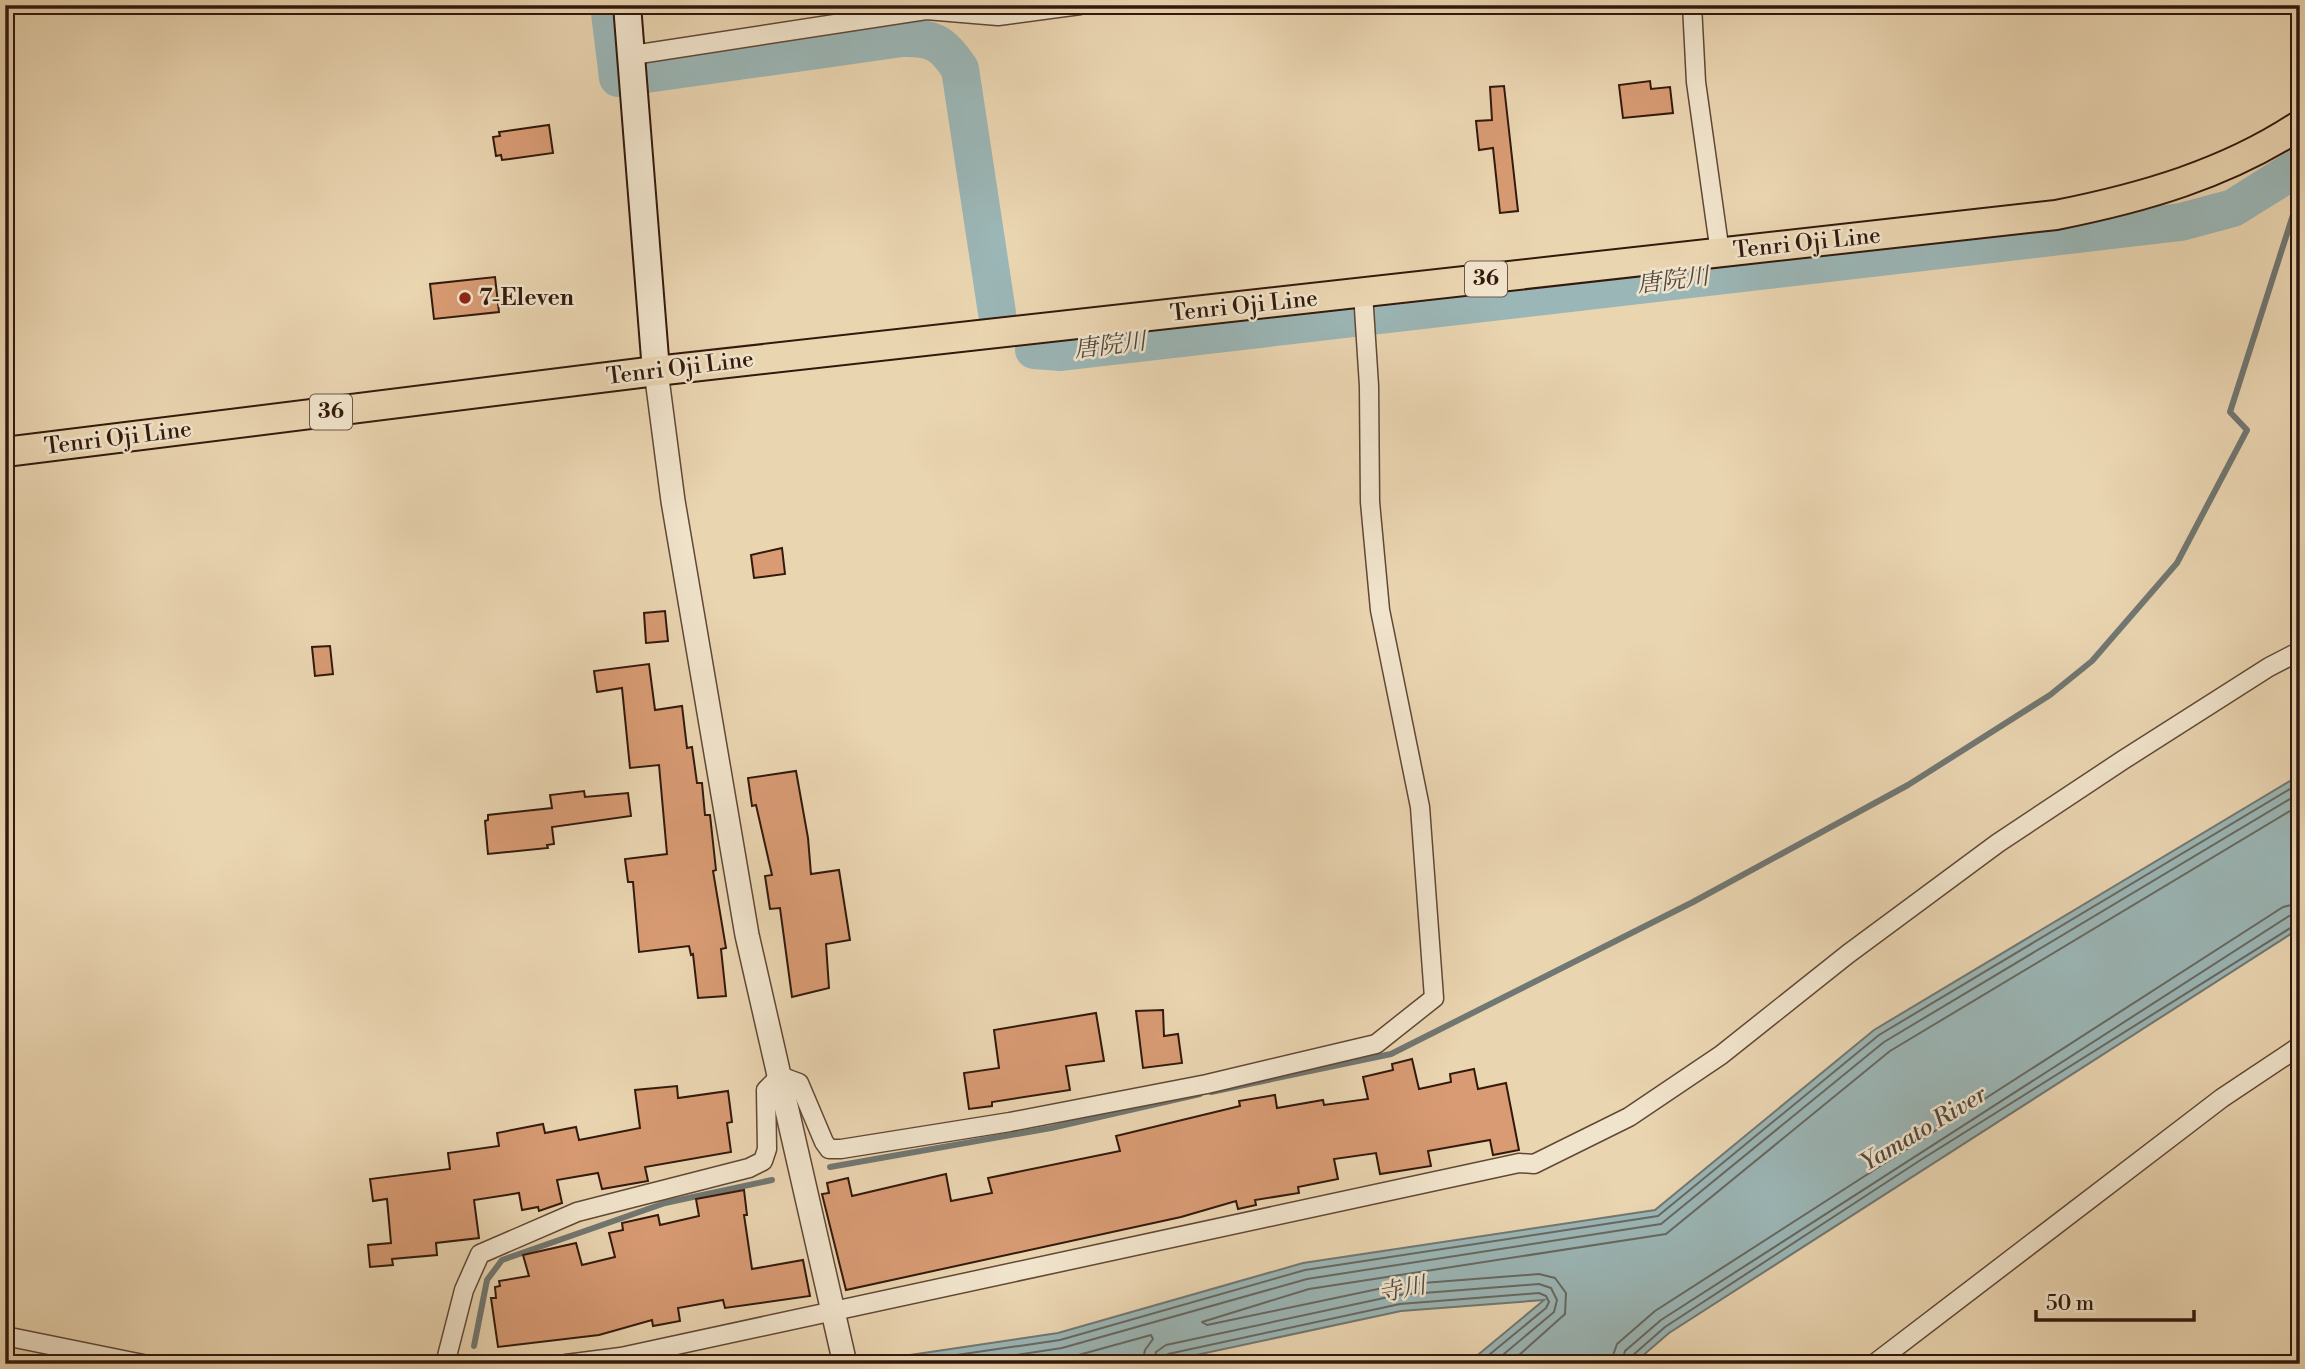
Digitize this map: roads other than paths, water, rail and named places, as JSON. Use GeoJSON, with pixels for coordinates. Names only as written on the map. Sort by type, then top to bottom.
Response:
{"type":"FeatureCollection","features":[{"type":"Feature","properties":{"kind":"main road"},"geometry":{"type":"LineString","coordinates":[[627,5],[656,371]]}},
{"type":"Feature","properties":{"kind":"main road","name":"Tenri Oji Line"},"geometry":{"type":"LineString","coordinates":[[5,452],[656,371],[2056,215],[2132,200],[2191,180],[2273,143],[2300,125]]}},
{"type":"Feature","properties":{"kind":"street"},"geometry":{"type":"LineString","coordinates":[[633,55],[926,10],[998,16],[1080,5]]}},
{"type":"Feature","properties":{"kind":"street"},"geometry":{"type":"LineString","coordinates":[[1692,5],[1696,82],[1720,253]]}},
{"type":"Feature","properties":{"kind":"street"},"geometry":{"type":"LineString","coordinates":[[780,1076],[799,1083],[824,1142],[829,1149],[841,1149],[1010,1122],[1194,1086],[1376,1044],[1434,998],[1420,807],[1380,610],[1370,502],[1369,386],[1363,293]]}},
{"type":"Feature","properties":{"kind":"street"},"geometry":{"type":"LineString","coordinates":[[656,371],[673,501],[747,934],[845,1364]]}},
{"type":"Feature","properties":{"kind":"street"},"geometry":{"type":"LineString","coordinates":[[566,1364],[621,1357],[833,1315],[1519,1163],[1534,1164],[1641,1109],[1721,1055],[1848,954],[1998,844],[2123,760],[2269,667],[2300,651]]}},
{"type":"Feature","properties":{"kind":"street"},"geometry":{"type":"LineString","coordinates":[[1874,1364],[2222,1098],[2300,1046]]}},
{"type":"Feature","properties":{"kind":"street"},"geometry":{"type":"LineString","coordinates":[[445,1364],[464,1290],[480,1254],[577,1212],[749,1168],[763,1161],[768,1149],[766,1090],[780,1076]]}},
{"type":"Feature","properties":{"kind":"street"},"geometry":{"type":"LineString","coordinates":[[5,1336],[143,1364]]}},
{"type":"Feature","properties":{"kind":"water"},"geometry":{"type":"Polygon","coordinates":[[[2300,775],[2300,928],[1669,1333],[1633,1364],[1467,1364],[1544,1300],[1401,1311],[1154,1364],[849,1364],[1058,1333],[1303,1263],[1655,1210],[1874,1030],[2300,775]]]}},
{"type":"Feature","properties":{"kind":"waterway","name":"唐院川"},"geometry":{"type":"LineString","coordinates":[[609,5],[618,78],[902,38],[936,43],[960,69],[997,313]]}},
{"type":"Feature","properties":{"kind":"waterway","name":"唐院川"},"geometry":{"type":"LineString","coordinates":[[1034,350],[1061,352],[2181,222],[2233,208],[2300,166]]}},
{"type":"Feature","properties":{"kind":"waterway"},"geometry":{"type":"LineString","coordinates":[[1211,1092],[1391,1054],[1693,902],[1908,785],[2050,695],[2092,661],[2177,563],[2247,430],[2230,412],[2300,193]]}},
{"type":"Feature","properties":{"kind":"waterway"},"geometry":{"type":"LineString","coordinates":[[830,1167],[1051,1128],[1200,1094]]}},
{"type":"Feature","properties":{"kind":"waterway"},"geometry":{"type":"LineString","coordinates":[[474,1346],[487,1280],[502,1260],[665,1203],[772,1180]]}},
{"type":"Feature","properties":{"kind":"place","name":"7-Eleven"},"geometry":{"type":"Point","coordinates":[465,298]}},
{"type":"Feature","properties":{"kind":"water label","name":"Yamato River"},"geometry":{"type":"Point","coordinates":[1924,1129]}},
{"type":"Feature","properties":{"kind":"water label","name":"寺川"},"geometry":{"type":"Point","coordinates":[1402,1290]}}]}
